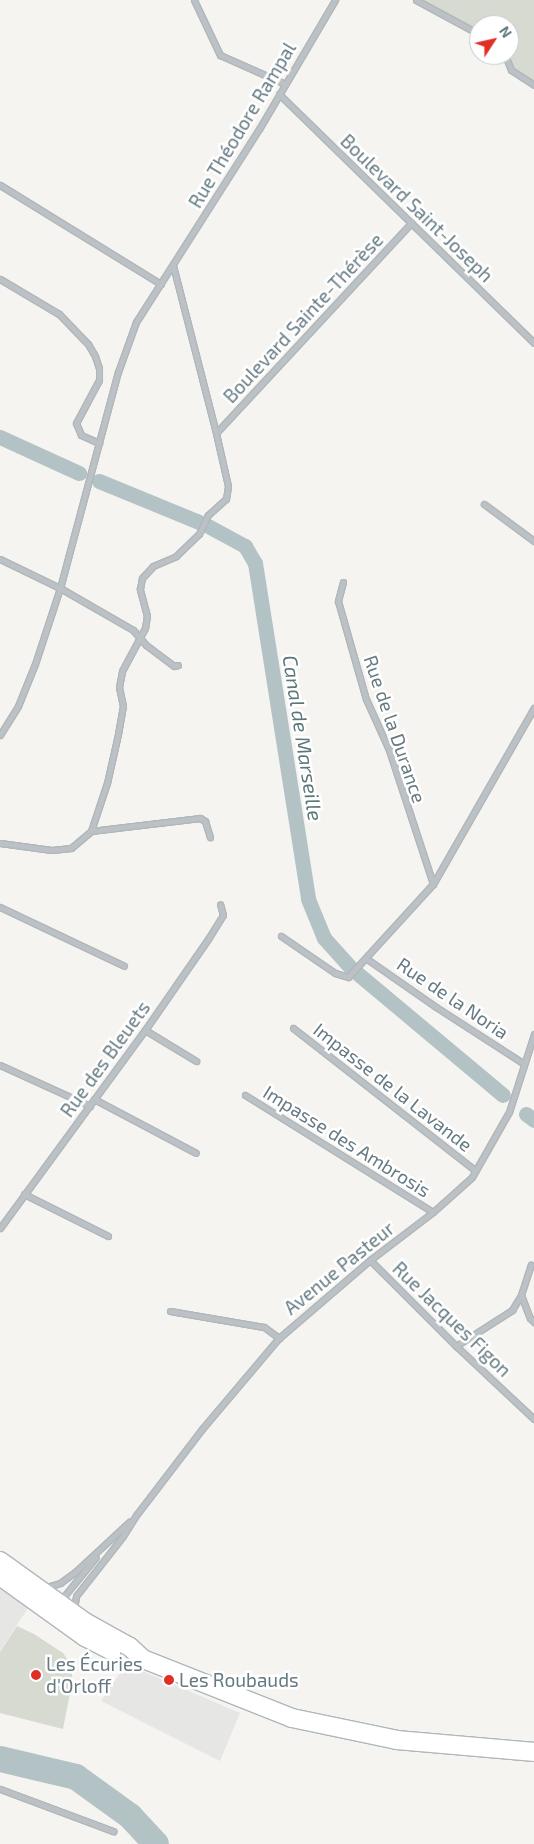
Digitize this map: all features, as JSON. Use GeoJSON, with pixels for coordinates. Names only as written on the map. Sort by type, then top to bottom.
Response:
{"type":"FeatureCollection","features":[{"type":"Feature","properties":{"kind":"main road"},"geometry":{"type":"LineString","coordinates":[[0,1560],[36,1586],[55,1608]]}},
{"type":"Feature","properties":{"kind":"main road"},"geometry":{"type":"LineString","coordinates":[[0,1576],[72,1620],[130,1647],[143,1659],[292,1718],[397,1740],[534,1752]]}},
{"type":"Feature","properties":{"kind":"street"},"geometry":{"type":"LineString","coordinates":[[194,0],[220,55],[285,84]]}},
{"type":"Feature","properties":{"kind":"street","name":"Rue Théodore Rampal"},"geometry":{"type":"LineString","coordinates":[[0,735],[18,706],[36,664],[60,588],[118,372],[136,322],[279,94],[335,0]]}},
{"type":"Feature","properties":{"kind":"street"},"geometry":{"type":"LineString","coordinates":[[416,0],[469,29]]}},
{"type":"Feature","properties":{"kind":"street"},"geometry":{"type":"LineString","coordinates":[[509,65],[511,70],[534,85]]}},
{"type":"Feature","properties":{"kind":"street","name":"Boulevard Saint-Joseph"},"geometry":{"type":"LineString","coordinates":[[279,94],[534,343]]}},
{"type":"Feature","properties":{"kind":"street"},"geometry":{"type":"LineString","coordinates":[[0,185],[161,284]]}},
{"type":"Feature","properties":{"kind":"street","name":"Boulevard Sainte-Thérèse"},"geometry":{"type":"LineString","coordinates":[[216,433],[411,223]]}},
{"type":"Feature","properties":{"kind":"street"},"geometry":{"type":"LineString","coordinates":[[91,831],[107,783],[118,734],[123,706],[119,687],[122,671],[140,636],[147,616],[140,589],[142,578],[153,566],[176,556],[199,534],[208,515],[226,499],[228,486],[173,265]]}},
{"type":"Feature","properties":{"kind":"street"},"geometry":{"type":"LineString","coordinates":[[0,279],[59,314],[88,344],[99,368],[99,380],[76,423],[81,435],[99,443]]}},
{"type":"Feature","properties":{"kind":"street"},"geometry":{"type":"LineString","coordinates":[[484,504],[534,541]]}},
{"type":"Feature","properties":{"kind":"street"},"geometry":{"type":"LineString","coordinates":[[0,559],[60,588],[133,630],[146,645],[174,666],[178,665]]}},
{"type":"Feature","properties":{"kind":"street","name":"Rue de la Durance"},"geometry":{"type":"LineString","coordinates":[[343,582],[338,601],[366,699],[389,750],[433,884]]}},
{"type":"Feature","properties":{"kind":"street"},"geometry":{"type":"LineString","coordinates":[[281,936],[335,974],[348,977],[433,884],[534,710]]}},
{"type":"Feature","properties":{"kind":"street"},"geometry":{"type":"LineString","coordinates":[[0,843],[52,850],[70,848],[91,831],[200,818],[206,821],[210,837]]}},
{"type":"Feature","properties":{"kind":"street","name":"Rue des Bleuets"},"geometry":{"type":"LineString","coordinates":[[0,1228],[145,1030],[223,916],[220,904]]}},
{"type":"Feature","properties":{"kind":"street"},"geometry":{"type":"LineString","coordinates":[[0,907],[124,966]]}},
{"type":"Feature","properties":{"kind":"street","name":"Rue de la Noria"},"geometry":{"type":"LineString","coordinates":[[367,958],[436,1008],[523,1063]]}},
{"type":"Feature","properties":{"kind":"street","name":"Impasse de la Lavande"},"geometry":{"type":"LineString","coordinates":[[293,1028],[475,1170]]}},
{"type":"Feature","properties":{"kind":"street"},"geometry":{"type":"LineString","coordinates":[[145,1030],[196,1061]]}},
{"type":"Feature","properties":{"kind":"street","name":"Avenue Pasteur"},"geometry":{"type":"LineString","coordinates":[[55,1608],[105,1546],[136,1514],[202,1429],[279,1338],[370,1260],[433,1212],[472,1177],[509,1112],[523,1063],[532,1049],[534,1034]]}},
{"type":"Feature","properties":{"kind":"street"},"geometry":{"type":"LineString","coordinates":[[0,1065],[90,1106]]}},
{"type":"Feature","properties":{"kind":"street","name":"Impasse des Ambrosis"},"geometry":{"type":"LineString","coordinates":[[245,1095],[433,1212]]}},
{"type":"Feature","properties":{"kind":"street"},"geometry":{"type":"LineString","coordinates":[[94,1099],[196,1153]]}},
{"type":"Feature","properties":{"kind":"street"},"geometry":{"type":"LineString","coordinates":[[24,1194],[108,1236]]}},
{"type":"Feature","properties":{"kind":"street","name":"Rue Jacques Figon"},"geometry":{"type":"LineString","coordinates":[[370,1260],[456,1346],[534,1419]]}},
{"type":"Feature","properties":{"kind":"street"},"geometry":{"type":"LineString","coordinates":[[456,1346],[512,1310],[521,1295],[531,1265]]}},
{"type":"Feature","properties":{"kind":"street"},"geometry":{"type":"LineString","coordinates":[[521,1295],[530,1318],[534,1322]]}},
{"type":"Feature","properties":{"kind":"street"},"geometry":{"type":"LineString","coordinates":[[170,1311],[264,1327],[279,1338]]}},
{"type":"Feature","properties":{"kind":"street","name":"Avenue Pasteur"},"geometry":{"type":"LineString","coordinates":[[72,1620],[76,1596],[123,1536],[136,1514]]}},
{"type":"Feature","properties":{"kind":"street","name":"Avenue Pasteur"},"geometry":{"type":"LineString","coordinates":[[36,1586],[51,1588],[60,1583],[105,1546]]}},
{"type":"Feature","properties":{"kind":"street"},"geometry":{"type":"LineString","coordinates":[[0,1789],[113,1831]]}},
{"type":"Feature","properties":{"kind":"shaded area"},"geometry":{"type":"Polygon","coordinates":[[[416,0],[534,0],[534,85],[511,70],[509,65],[519,65],[519,15],[469,15],[469,29],[416,0]]]}},
{"type":"Feature","properties":{"kind":"shaded area"},"geometry":{"type":"Polygon","coordinates":[[[0,1583],[30,1605],[0,1651],[0,1583]]]}},
{"type":"Feature","properties":{"kind":"shaded area","name":"Les Écuries d'Orloff"},"geometry":{"type":"Polygon","coordinates":[[[17,1626],[34,1634],[63,1653],[72,1666],[72,1683],[63,1729],[0,1713],[0,1652],[17,1626]]]}},
{"type":"Feature","properties":{"kind":"shaded area"},"geometry":{"type":"Polygon","coordinates":[[[126,1664],[240,1713],[220,1761],[101,1701],[126,1664]]]}},
{"type":"Feature","properties":{"kind":"waterway","name":"Canal de Marseille"},"geometry":{"type":"LineString","coordinates":[[0,437],[79,473]]}},
{"type":"Feature","properties":{"kind":"waterway","name":"Canal de Marseille"},"geometry":{"type":"LineString","coordinates":[[99,481],[199,522]]}},
{"type":"Feature","properties":{"kind":"waterway","name":"Canal de Marseille"},"geometry":{"type":"LineString","coordinates":[[208,526],[245,546],[255,563],[308,899],[324,938],[350,967]]}},
{"type":"Feature","properties":{"kind":"waterway","name":"Canal de Marseille"},"geometry":{"type":"LineString","coordinates":[[357,973],[503,1095]]}},
{"type":"Feature","properties":{"kind":"waterway","name":"Canal de Marseille"},"geometry":{"type":"LineString","coordinates":[[526,1114],[534,1120]]}},
{"type":"Feature","properties":{"kind":"waterway"},"geometry":{"type":"LineString","coordinates":[[0,1759],[76,1777],[130,1816],[156,1844]]}},
{"type":"Feature","properties":{"kind":"place","name":"Les Écuries d'Orloff"},"geometry":{"type":"Point","coordinates":[36,1675]}},
{"type":"Feature","properties":{"kind":"place","name":"Les Roubauds"},"geometry":{"type":"Point","coordinates":[169,1680]}}]}
